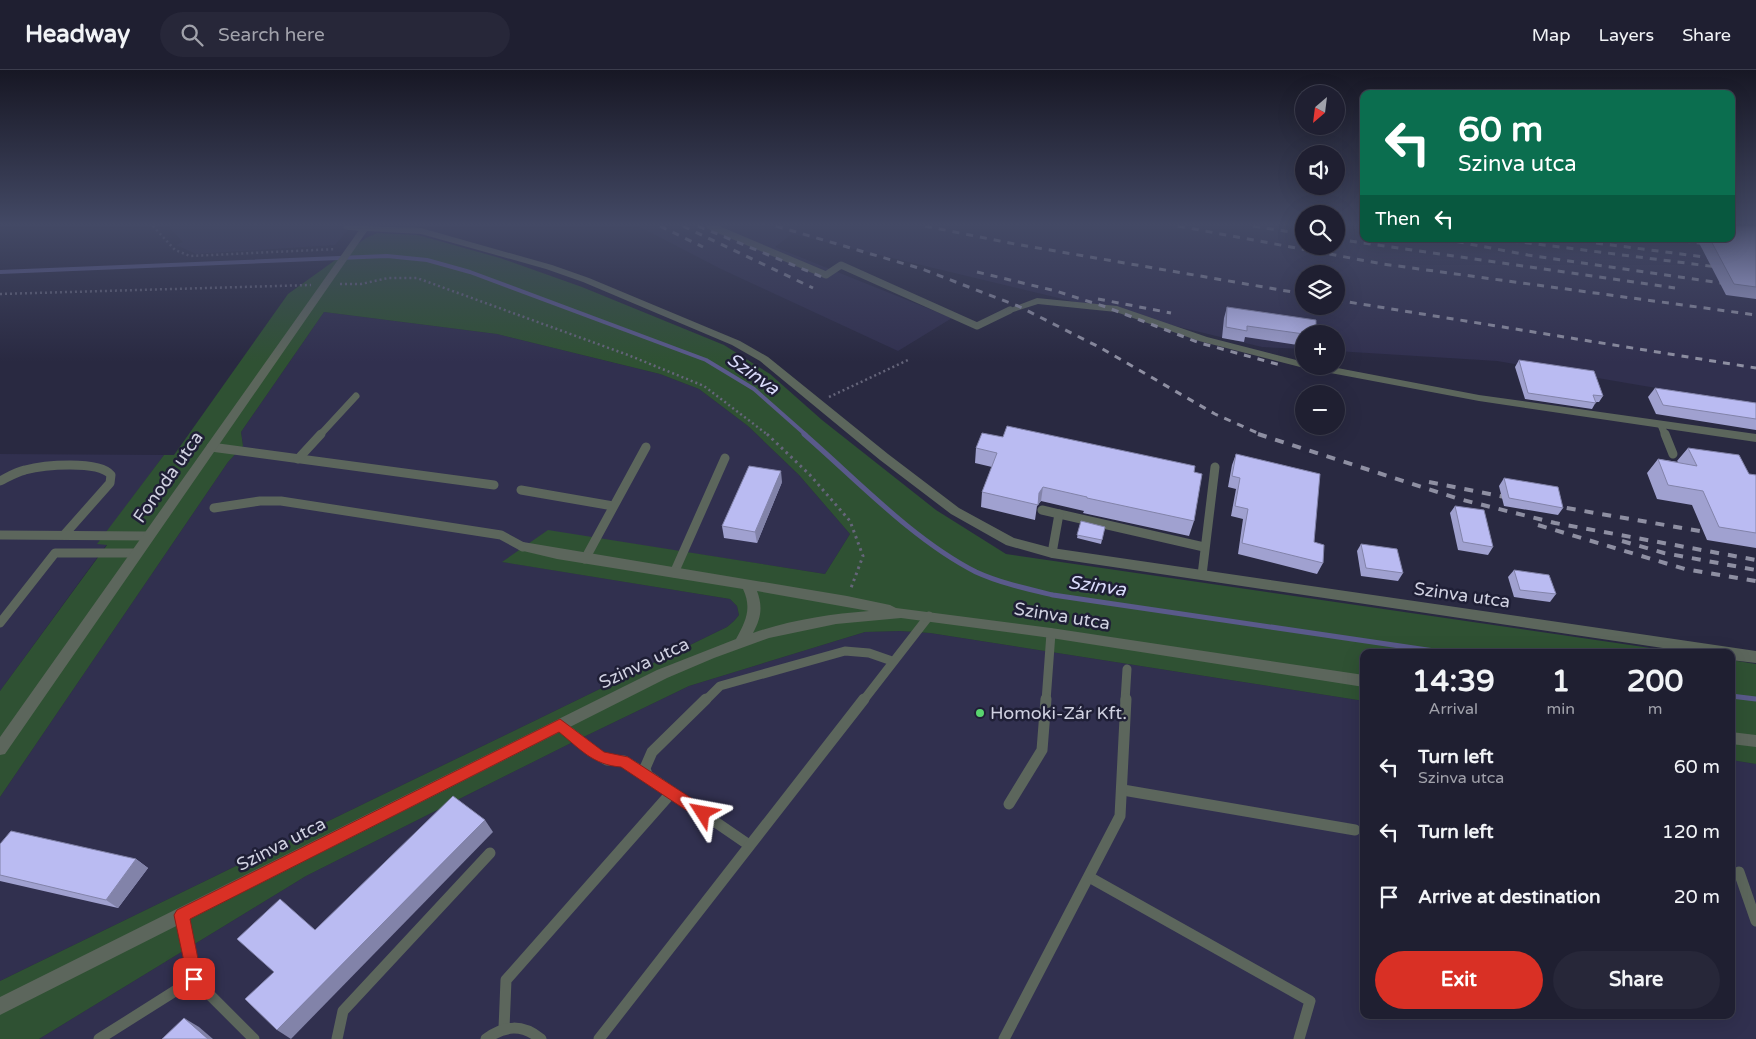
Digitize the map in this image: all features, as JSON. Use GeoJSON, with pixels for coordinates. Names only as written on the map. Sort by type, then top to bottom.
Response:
{"type":"FeatureCollection","features":[{"type":"Feature","properties":{"kind":"street","name":"Fonoda utca"},"geometry":{"type":"LineString","coordinates":[[0,749],[333,271]]}},
{"type":"Feature","properties":{"kind":"street","name":"Szinva utca"},"geometry":{"type":"LineString","coordinates":[[561,271],[736,343],[764,359],[955,512],[1010,542],[1049,552],[1704,649]]}},
{"type":"Feature","properties":{"kind":"street"},"geometry":{"type":"LineString","coordinates":[[1010,310],[1038,301],[1117,309],[1203,339],[1295,363]]}},
{"type":"Feature","properties":{"kind":"street"},"geometry":{"type":"LineString","coordinates":[[1345,373],[1479,398],[1756,438]]}},
{"type":"Feature","properties":{"kind":"street"},"geometry":{"type":"LineString","coordinates":[[523,547],[584,559],[847,601],[901,613]]}},
{"type":"Feature","properties":{"kind":"street"},"geometry":{"type":"LineString","coordinates":[[742,641],[754,617],[756,606],[748,585]]}},
{"type":"Feature","properties":{"kind":"street","name":"Szinva utca"},"geometry":{"type":"LineString","coordinates":[[0,1006],[662,674],[742,641],[768,633],[836,619],[901,613],[1051,633],[1360,680]]}},
{"type":"Feature","properties":{"kind":"street"},"geometry":{"type":"LineString","coordinates":[[1735,654],[1756,657]]}},
{"type":"Feature","properties":{"kind":"street"},"geometry":{"type":"LineString","coordinates":[[1735,738],[1756,741]]}},
{"type":"Feature","properties":{"kind":"lane"},"geometry":{"type":"LineString","coordinates":[[817,271],[826,275],[832,271]]}},
{"type":"Feature","properties":{"kind":"lane"},"geometry":{"type":"LineString","coordinates":[[855,271],[977,326],[1010,310]]}},
{"type":"Feature","properties":{"kind":"lane"},"geometry":{"type":"LineString","coordinates":[[298,459],[356,396]]}},
{"type":"Feature","properties":{"kind":"lane"},"geometry":{"type":"LineString","coordinates":[[1661,425],[1673,454]]}},
{"type":"Feature","properties":{"kind":"lane"},"geometry":{"type":"LineString","coordinates":[[211,447],[494,484]]}},
{"type":"Feature","properties":{"kind":"lane"},"geometry":{"type":"LineString","coordinates":[[584,559],[646,447]]}},
{"type":"Feature","properties":{"kind":"lane"},"geometry":{"type":"LineString","coordinates":[[674,573],[725,458]]}},
{"type":"Feature","properties":{"kind":"lane"},"geometry":{"type":"LineString","coordinates":[[0,481],[18,471],[40,466],[99,467],[107,470],[111,475],[110,482],[64,535]]}},
{"type":"Feature","properties":{"kind":"lane"},"geometry":{"type":"LineString","coordinates":[[1202,575],[1215,467]]}},
{"type":"Feature","properties":{"kind":"lane"},"geometry":{"type":"LineString","coordinates":[[521,490],[613,506]]}},
{"type":"Feature","properties":{"kind":"lane"},"geometry":{"type":"LineString","coordinates":[[214,508],[260,501],[281,501],[501,535],[523,547]]}},
{"type":"Feature","properties":{"kind":"lane"},"geometry":{"type":"LineString","coordinates":[[1042,510],[1204,547]]}},
{"type":"Feature","properties":{"kind":"lane"},"geometry":{"type":"LineString","coordinates":[[1049,552],[1059,514]]}},
{"type":"Feature","properties":{"kind":"lane"},"geometry":{"type":"LineString","coordinates":[[0,535],[148,536]]}},
{"type":"Feature","properties":{"kind":"lane"},"geometry":{"type":"LineString","coordinates":[[0,623],[55,553],[136,553]]}},
{"type":"Feature","properties":{"kind":"lane"},"geometry":{"type":"LineString","coordinates":[[599,1039],[929,616]]}},
{"type":"Feature","properties":{"kind":"lane"},"geometry":{"type":"LineString","coordinates":[[1010,804],[1042,750],[1051,633]]}},
{"type":"Feature","properties":{"kind":"lane"},"geometry":{"type":"LineString","coordinates":[[647,775],[645,768],[652,752],[720,686],[845,651],[859,650],[872,652],[892,661]]}},
{"type":"Feature","properties":{"kind":"lane"},"geometry":{"type":"LineString","coordinates":[[1004,1039],[1120,816],[1127,669]]}},
{"type":"Feature","properties":{"kind":"lane"},"geometry":{"type":"LineString","coordinates":[[560,725],[600,756],[607,760],[624,761],[750,845]]}},
{"type":"Feature","properties":{"kind":"lane"},"geometry":{"type":"LineString","coordinates":[[1122,790],[1355,830]]}},
{"type":"Feature","properties":{"kind":"lane"},"geometry":{"type":"LineString","coordinates":[[504,1028],[506,980],[672,792]]}},
{"type":"Feature","properties":{"kind":"lane"},"geometry":{"type":"LineString","coordinates":[[337,1039],[343,1011],[490,853]]}},
{"type":"Feature","properties":{"kind":"lane"},"geometry":{"type":"LineString","coordinates":[[1739,872],[1756,922]]}},
{"type":"Feature","properties":{"kind":"lane"},"geometry":{"type":"LineString","coordinates":[[1089,876],[1310,1001],[1299,1039]]}},
{"type":"Feature","properties":{"kind":"lane"},"geometry":{"type":"LineString","coordinates":[[182,915],[194,979],[254,1039]]}},
{"type":"Feature","properties":{"kind":"lane"},"geometry":{"type":"LineString","coordinates":[[99,1039],[194,979]]}},
{"type":"Feature","properties":{"kind":"lane"},"geometry":{"type":"LineString","coordinates":[[486,1039],[504,1028],[518,1028],[531,1031],[541,1039]]}},
{"type":"Feature","properties":{"kind":"path"},"geometry":{"type":"LineString","coordinates":[[0,294],[361,284],[388,278],[417,278],[628,355],[704,386],[766,433],[810,475],[850,521],[863,556],[847,601]]}},
{"type":"Feature","properties":{"kind":"path"},"geometry":{"type":"LineString","coordinates":[[817,402],[910,359]]}},
{"type":"Feature","properties":{"kind":"shaded area"},"geometry":{"type":"Polygon","coordinates":[[[726,271],[835,271],[952,318],[898,351],[726,271]]]}},
{"type":"Feature","properties":{"kind":"shaded area"},"geometry":{"type":"Polygon","coordinates":[[[947,271],[1295,271],[1295,315],[1345,315],[1345,271],[1756,271],[1756,405],[1497,361],[1345,352],[1345,325],[1295,325],[1295,349],[1262,347],[947,271]]]}},
{"type":"Feature","properties":{"kind":"shaded area"},"geometry":{"type":"Polygon","coordinates":[[[324,312],[497,334],[660,374],[699,389],[748,426],[799,475],[850,534],[825,574],[548,531],[503,562],[730,599],[737,606],[739,615],[727,627],[0,981],[0,797],[228,462],[243,446],[241,432],[324,312]]]}},
{"type":"Feature","properties":{"kind":"shaded area"},"geometry":{"type":"Polygon","coordinates":[[[0,454],[164,455],[98,544],[107,544],[0,691],[0,454]]]}},
{"type":"Feature","properties":{"kind":"shaded area"},"geometry":{"type":"Polygon","coordinates":[[[900,631],[930,633],[1360,700],[1360,1019],[1735,1019],[1735,761],[1756,764],[1756,1039],[39,1039],[306,876],[565,746],[689,686],[865,632],[900,631]]]}},
{"type":"Feature","properties":{"kind":"green space"},"geometry":{"type":"Polygon","coordinates":[[[320,271],[537,271],[582,287],[724,345],[770,374],[822,420],[936,510],[1006,554],[1657,649],[1360,649],[1360,700],[930,633],[900,631],[865,632],[689,686],[306,876],[39,1039],[0,1039],[0,981],[727,627],[739,615],[737,606],[730,599],[502,562],[548,530],[825,574],[850,534],[799,475],[748,426],[699,389],[660,374],[497,334],[324,312],[241,432],[243,446],[228,462],[0,797],[0,691],[107,545],[97,544],[164,455],[174,455],[288,294],[320,271]]]}},
{"type":"Feature","properties":{"kind":"green space"},"geometry":{"type":"Polygon","coordinates":[[[1735,661],[1756,664],[1756,764],[1735,761],[1735,661]]]}},
{"type":"Feature","properties":{"kind":"building"},"geometry":{"type":"Polygon","coordinates":[[[1727,271],[1756,271],[1756,287],[1734,284],[1727,271]]]}},
{"type":"Feature","properties":{"kind":"building"},"geometry":{"type":"Polygon","coordinates":[[[1227,307],[1316,320],[1316,325],[1295,325],[1295,333],[1247,326],[1247,331],[1226,327],[1227,307]]]}},
{"type":"Feature","properties":{"kind":"building"},"geometry":{"type":"Polygon","coordinates":[[[1519,360],[1594,371],[1603,396],[1593,395],[1596,403],[1528,393],[1519,360]]]}},
{"type":"Feature","properties":{"kind":"building"},"geometry":{"type":"Polygon","coordinates":[[[1655,388],[1756,403],[1756,419],[1663,405],[1655,388]]]}},
{"type":"Feature","properties":{"kind":"building"},"geometry":{"type":"Polygon","coordinates":[[[1007,426],[1195,466],[1194,472],[1202,474],[1194,521],[1043,487],[1039,493],[1038,505],[982,492],[997,453],[976,448],[982,433],[1003,437],[1007,426]]]}},
{"type":"Feature","properties":{"kind":"building"},"geometry":{"type":"Polygon","coordinates":[[[1688,448],[1739,455],[1749,474],[1756,475],[1756,533],[1719,527],[1703,491],[1668,485],[1658,459],[1697,466],[1688,448]]]}},
{"type":"Feature","properties":{"kind":"building"},"geometry":{"type":"Polygon","coordinates":[[[1236,454],[1320,474],[1314,542],[1324,545],[1323,563],[1242,543],[1248,509],[1235,506],[1240,478],[1232,476],[1236,454]]]}},
{"type":"Feature","properties":{"kind":"building"},"geometry":{"type":"Polygon","coordinates":[[[749,466],[781,471],[755,532],[722,526],[749,466]]]}},
{"type":"Feature","properties":{"kind":"building"},"geometry":{"type":"Polygon","coordinates":[[[1504,478],[1558,487],[1563,508],[1509,498],[1504,478]]]}},
{"type":"Feature","properties":{"kind":"building"},"geometry":{"type":"Polygon","coordinates":[[[1455,506],[1484,510],[1493,547],[1463,542],[1455,506]]]}},
{"type":"Feature","properties":{"kind":"building"},"geometry":{"type":"Polygon","coordinates":[[[1081,521],[1105,527],[1102,540],[1077,535],[1081,521]]]}},
{"type":"Feature","properties":{"kind":"building"},"geometry":{"type":"Polygon","coordinates":[[[1361,544],[1397,549],[1403,573],[1366,568],[1361,544]]]}},
{"type":"Feature","properties":{"kind":"building"},"geometry":{"type":"Polygon","coordinates":[[[1514,570],[1549,575],[1556,594],[1520,590],[1514,570]]]}},
{"type":"Feature","properties":{"kind":"building"},"geometry":{"type":"Polygon","coordinates":[[[453,796],[485,820],[277,1030],[245,999],[274,972],[237,939],[280,899],[315,930],[453,796]]]}},
{"type":"Feature","properties":{"kind":"building"},"geometry":{"type":"Polygon","coordinates":[[[11,831],[136,859],[106,900],[0,875],[0,844],[11,831]]]}},
{"type":"Feature","properties":{"kind":"building"},"geometry":{"type":"Polygon","coordinates":[[[184,1018],[208,1039],[162,1039],[184,1018]]]}},
{"type":"Feature","properties":{"kind":"waterway","name":"Szinva"},"geometry":{"type":"LineString","coordinates":[[0,272],[19,271]]}},
{"type":"Feature","properties":{"kind":"waterway","name":"Szinva"},"geometry":{"type":"LineString","coordinates":[[467,271],[706,360],[754,389],[806,435]]}},
{"type":"Feature","properties":{"kind":"waterway","name":"Szinva"},"geometry":{"type":"LineString","coordinates":[[804,434],[886,508],[930,543],[976,572],[995,579],[1053,595],[1421,649]]}},
{"type":"Feature","properties":{"kind":"waterway","name":"Szinva"},"geometry":{"type":"LineString","coordinates":[[1735,696],[1756,699]]}},
{"type":"Feature","properties":{"kind":"railway"},"geometry":{"type":"LineString","coordinates":[[778,271],[813,288]]}},
{"type":"Feature","properties":{"kind":"railway"},"geometry":{"type":"LineString","coordinates":[[808,271],[827,279]]}},
{"type":"Feature","properties":{"kind":"railway"},"geometry":{"type":"LineString","coordinates":[[928,271],[1018,306],[1099,347],[1215,414],[1262,435]]}},
{"type":"Feature","properties":{"kind":"railway"},"geometry":{"type":"LineString","coordinates":[[1172,271],[1295,292]]}},
{"type":"Feature","properties":{"kind":"railway"},"geometry":{"type":"LineString","coordinates":[[1436,271],[1756,315]]}},
{"type":"Feature","properties":{"kind":"railway"},"geometry":{"type":"LineString","coordinates":[[1559,271],[1675,288]]}},
{"type":"Feature","properties":{"kind":"railway"},"geometry":{"type":"LineString","coordinates":[[1640,271],[1756,288]]}},
{"type":"Feature","properties":{"kind":"railway"},"geometry":{"type":"LineString","coordinates":[[977,272],[1056,291],[1106,307],[1200,343],[1284,366]]}},
{"type":"Feature","properties":{"kind":"railway"},"geometry":{"type":"LineString","coordinates":[[1098,299],[1171,313]]}},
{"type":"Feature","properties":{"kind":"railway"},"geometry":{"type":"LineString","coordinates":[[1345,301],[1756,368]]}},
{"type":"Feature","properties":{"kind":"railway"},"geometry":{"type":"LineString","coordinates":[[1258,434],[1459,499],[1555,523],[1756,560]]}},
{"type":"Feature","properties":{"kind":"railway"},"geometry":{"type":"LineString","coordinates":[[1429,482],[1515,499]]}},
{"type":"Feature","properties":{"kind":"railway"},"geometry":{"type":"LineString","coordinates":[[1549,505],[1717,534]]}},
{"type":"Feature","properties":{"kind":"railway"},"geometry":{"type":"LineString","coordinates":[[1538,525],[1685,569],[1756,581]]}},
{"type":"Feature","properties":{"kind":"railway"},"geometry":{"type":"LineString","coordinates":[[1622,541],[1664,553],[1756,570]]}},
{"type":"Feature","properties":{"kind":"place","name":"Homoki-Zár Kft."},"geometry":{"type":"Point","coordinates":[980,713]}},
{"type":"Feature","properties":{"kind":"route"},"geometry":{"type":"LineString","coordinates":[[194,979],[182,915],[560,725],[600,756],[607,760],[624,761],[703,813]]}}]}
